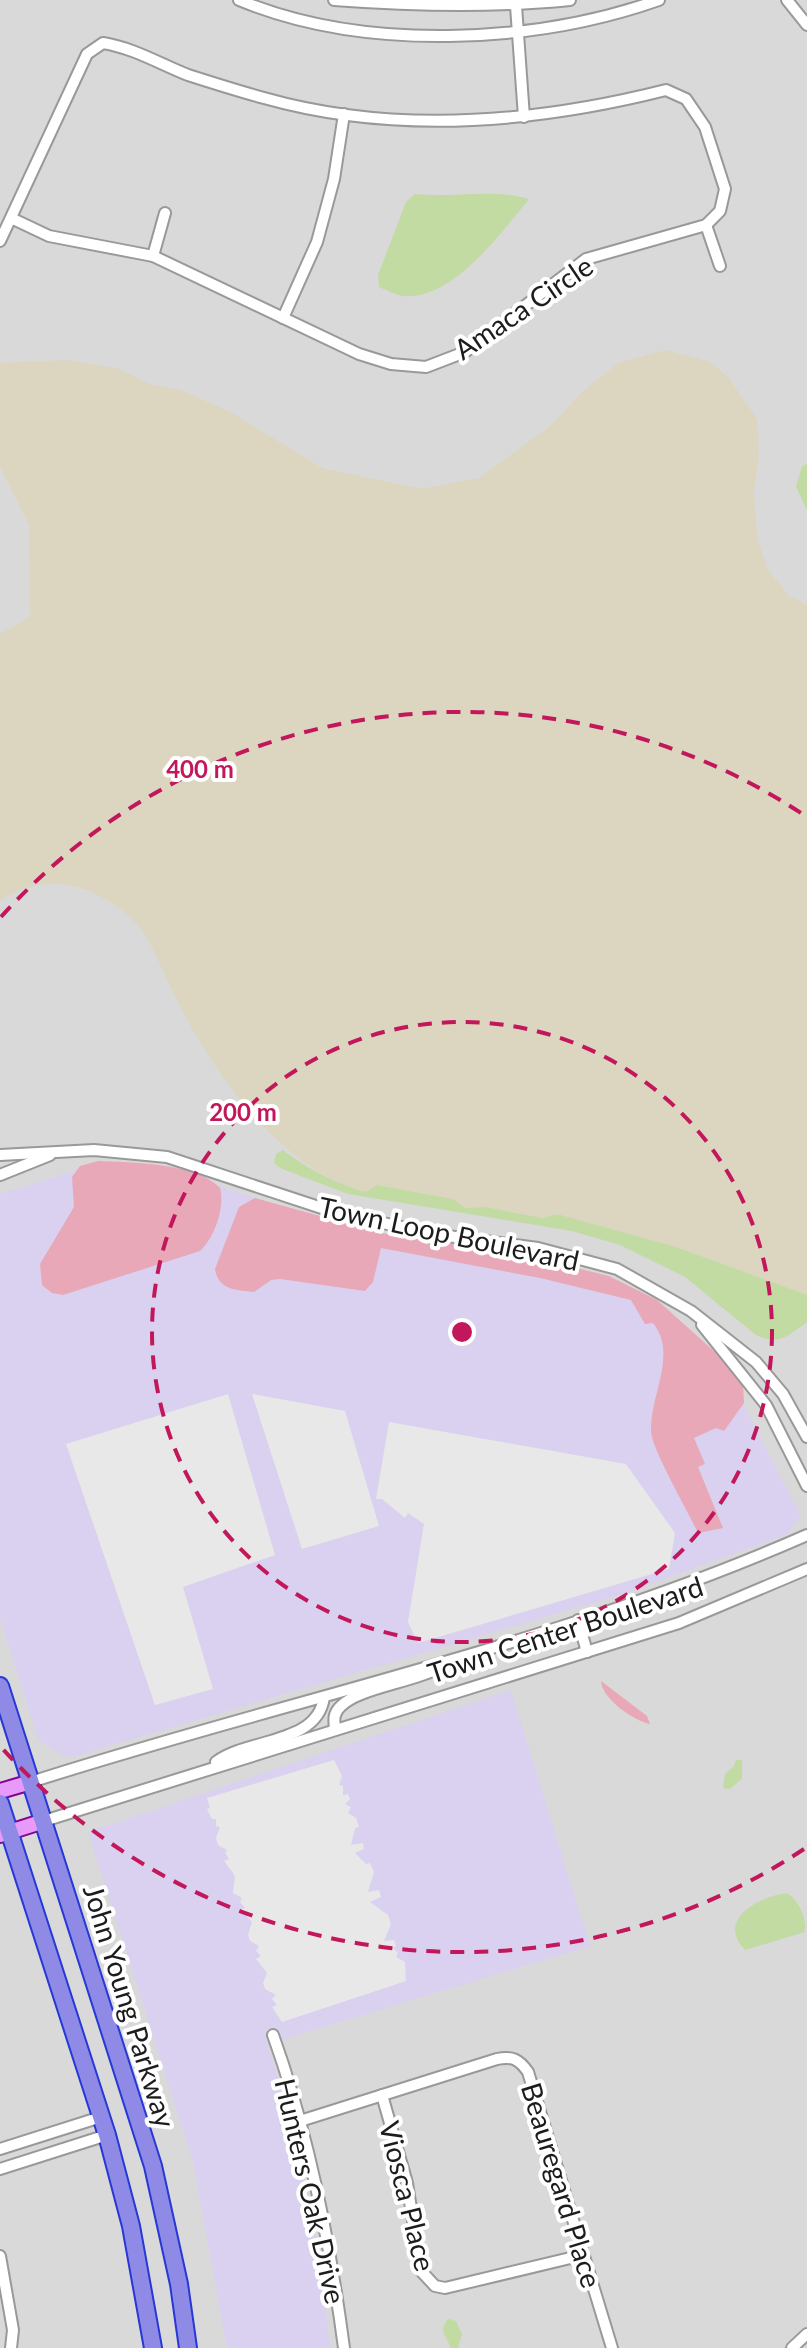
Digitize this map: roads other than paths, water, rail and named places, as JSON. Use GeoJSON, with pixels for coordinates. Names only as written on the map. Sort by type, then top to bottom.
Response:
{"type":"FeatureCollection","features":[{"type":"Feature","properties":{"kind":"highway","name":"John Young Parkway"},"geometry":{"type":"LineString","coordinates":[[0,1686],[153,2166],[179,2284],[188,2348]]}},
{"type":"Feature","properties":{"kind":"highway"},"geometry":{"type":"LineString","coordinates":[[0,1803],[5,1834],[107,2135],[134,2240],[153,2348]]}},
{"type":"Feature","properties":{"kind":"main road","name":"Town Center Boulevard"},"geometry":{"type":"LineString","coordinates":[[0,1791],[31,1782]]}},
{"type":"Feature","properties":{"kind":"main road","name":"Town Center Boulevard"},"geometry":{"type":"LineString","coordinates":[[5,1834],[44,1821]]}},
{"type":"Feature","properties":{"kind":"street"},"geometry":{"type":"LineString","coordinates":[[239,0],[332,26],[396,35],[516,32],[573,24],[659,0]]}},
{"type":"Feature","properties":{"kind":"street"},"geometry":{"type":"LineString","coordinates":[[334,0],[434,8],[516,6],[570,0]]}},
{"type":"Feature","properties":{"kind":"street"},"geometry":{"type":"LineString","coordinates":[[787,0],[807,25]]}},
{"type":"Feature","properties":{"kind":"street"},"geometry":{"type":"LineString","coordinates":[[516,6],[524,117]]}},
{"type":"Feature","properties":{"kind":"street"},"geometry":{"type":"LineString","coordinates":[[0,241],[87,54],[103,43],[122,46],[188,74],[266,99],[344,114],[434,122],[524,117],[666,90],[686,99],[705,127],[725,189],[720,211],[706,225],[720,266]]}},
{"type":"Feature","properties":{"kind":"street"},"geometry":{"type":"LineString","coordinates":[[283,318],[317,242],[334,179],[344,114]]}},
{"type":"Feature","properties":{"kind":"street"},"geometry":{"type":"LineString","coordinates":[[153,256],[165,213]]}},
{"type":"Feature","properties":{"kind":"street","name":"Amaca Circle"},"geometry":{"type":"LineString","coordinates":[[11,218],[49,236],[153,256],[359,354],[391,364],[426,367],[465,352],[586,259],[706,225]]}},
{"type":"Feature","properties":{"kind":"street","name":"Town Loop Boulevard"},"geometry":{"type":"LineString","coordinates":[[0,1175],[59,1152]]}},
{"type":"Feature","properties":{"kind":"street","name":"Town Loop Boulevard"},"geometry":{"type":"LineString","coordinates":[[0,1155],[135,1152],[167,1157],[340,1214],[440,1235],[538,1248],[617,1269],[691,1311],[756,1362],[783,1394],[807,1437]]}},
{"type":"Feature","properties":{"kind":"street","name":"Town Loop Boulevard"},"geometry":{"type":"LineString","coordinates":[[691,1311],[766,1405],[807,1486]]}},
{"type":"Feature","properties":{"kind":"street","name":"Town Center Boulevard"},"geometry":{"type":"LineString","coordinates":[[31,1782],[171,1738],[324,1697],[578,1620],[696,1581],[807,1535]]}},
{"type":"Feature","properties":{"kind":"street","name":"Town Center Boulevard"},"geometry":{"type":"LineString","coordinates":[[44,1821],[679,1623],[807,1569]]}},
{"type":"Feature","properties":{"kind":"street"},"geometry":{"type":"LineString","coordinates":[[578,1620],[587,1652]]}},
{"type":"Feature","properties":{"kind":"street","name":"Town Center Boulevard"},"geometry":{"type":"LineString","coordinates":[[335,1729],[334,1716],[341,1706],[355,1697],[431,1674],[458,1657]]}},
{"type":"Feature","properties":{"kind":"street","name":"Town Center Boulevard"},"geometry":{"type":"LineString","coordinates":[[209,1768],[228,1753],[299,1731],[314,1721],[322,1709],[324,1697]]}},
{"type":"Feature","properties":{"kind":"street","name":"Hunters Oak Drive"},"geometry":{"type":"LineString","coordinates":[[273,2035],[300,2121],[327,2242],[344,2348]]}},
{"type":"Feature","properties":{"kind":"street","name":"Beauregard Place"},"geometry":{"type":"LineString","coordinates":[[300,2121],[497,2059],[514,2058],[521,2062],[528,2072],[612,2348]]}},
{"type":"Feature","properties":{"kind":"street","name":"Viosca Place"},"geometry":{"type":"LineString","coordinates":[[382,2095],[407,2183],[421,2271],[426,2279],[445,2288],[583,2255]]}},
{"type":"Feature","properties":{"kind":"street"},"geometry":{"type":"LineString","coordinates":[[0,2149],[101,2117]]}},
{"type":"Feature","properties":{"kind":"street"},"geometry":{"type":"LineString","coordinates":[[0,2169],[107,2135]]}},
{"type":"Feature","properties":{"kind":"street"},"geometry":{"type":"LineString","coordinates":[[0,2256],[13,2330],[11,2348]]}},
{"type":"Feature","properties":{"kind":"street"},"geometry":{"type":"LineString","coordinates":[[792,2348],[807,2334]]}}]}
